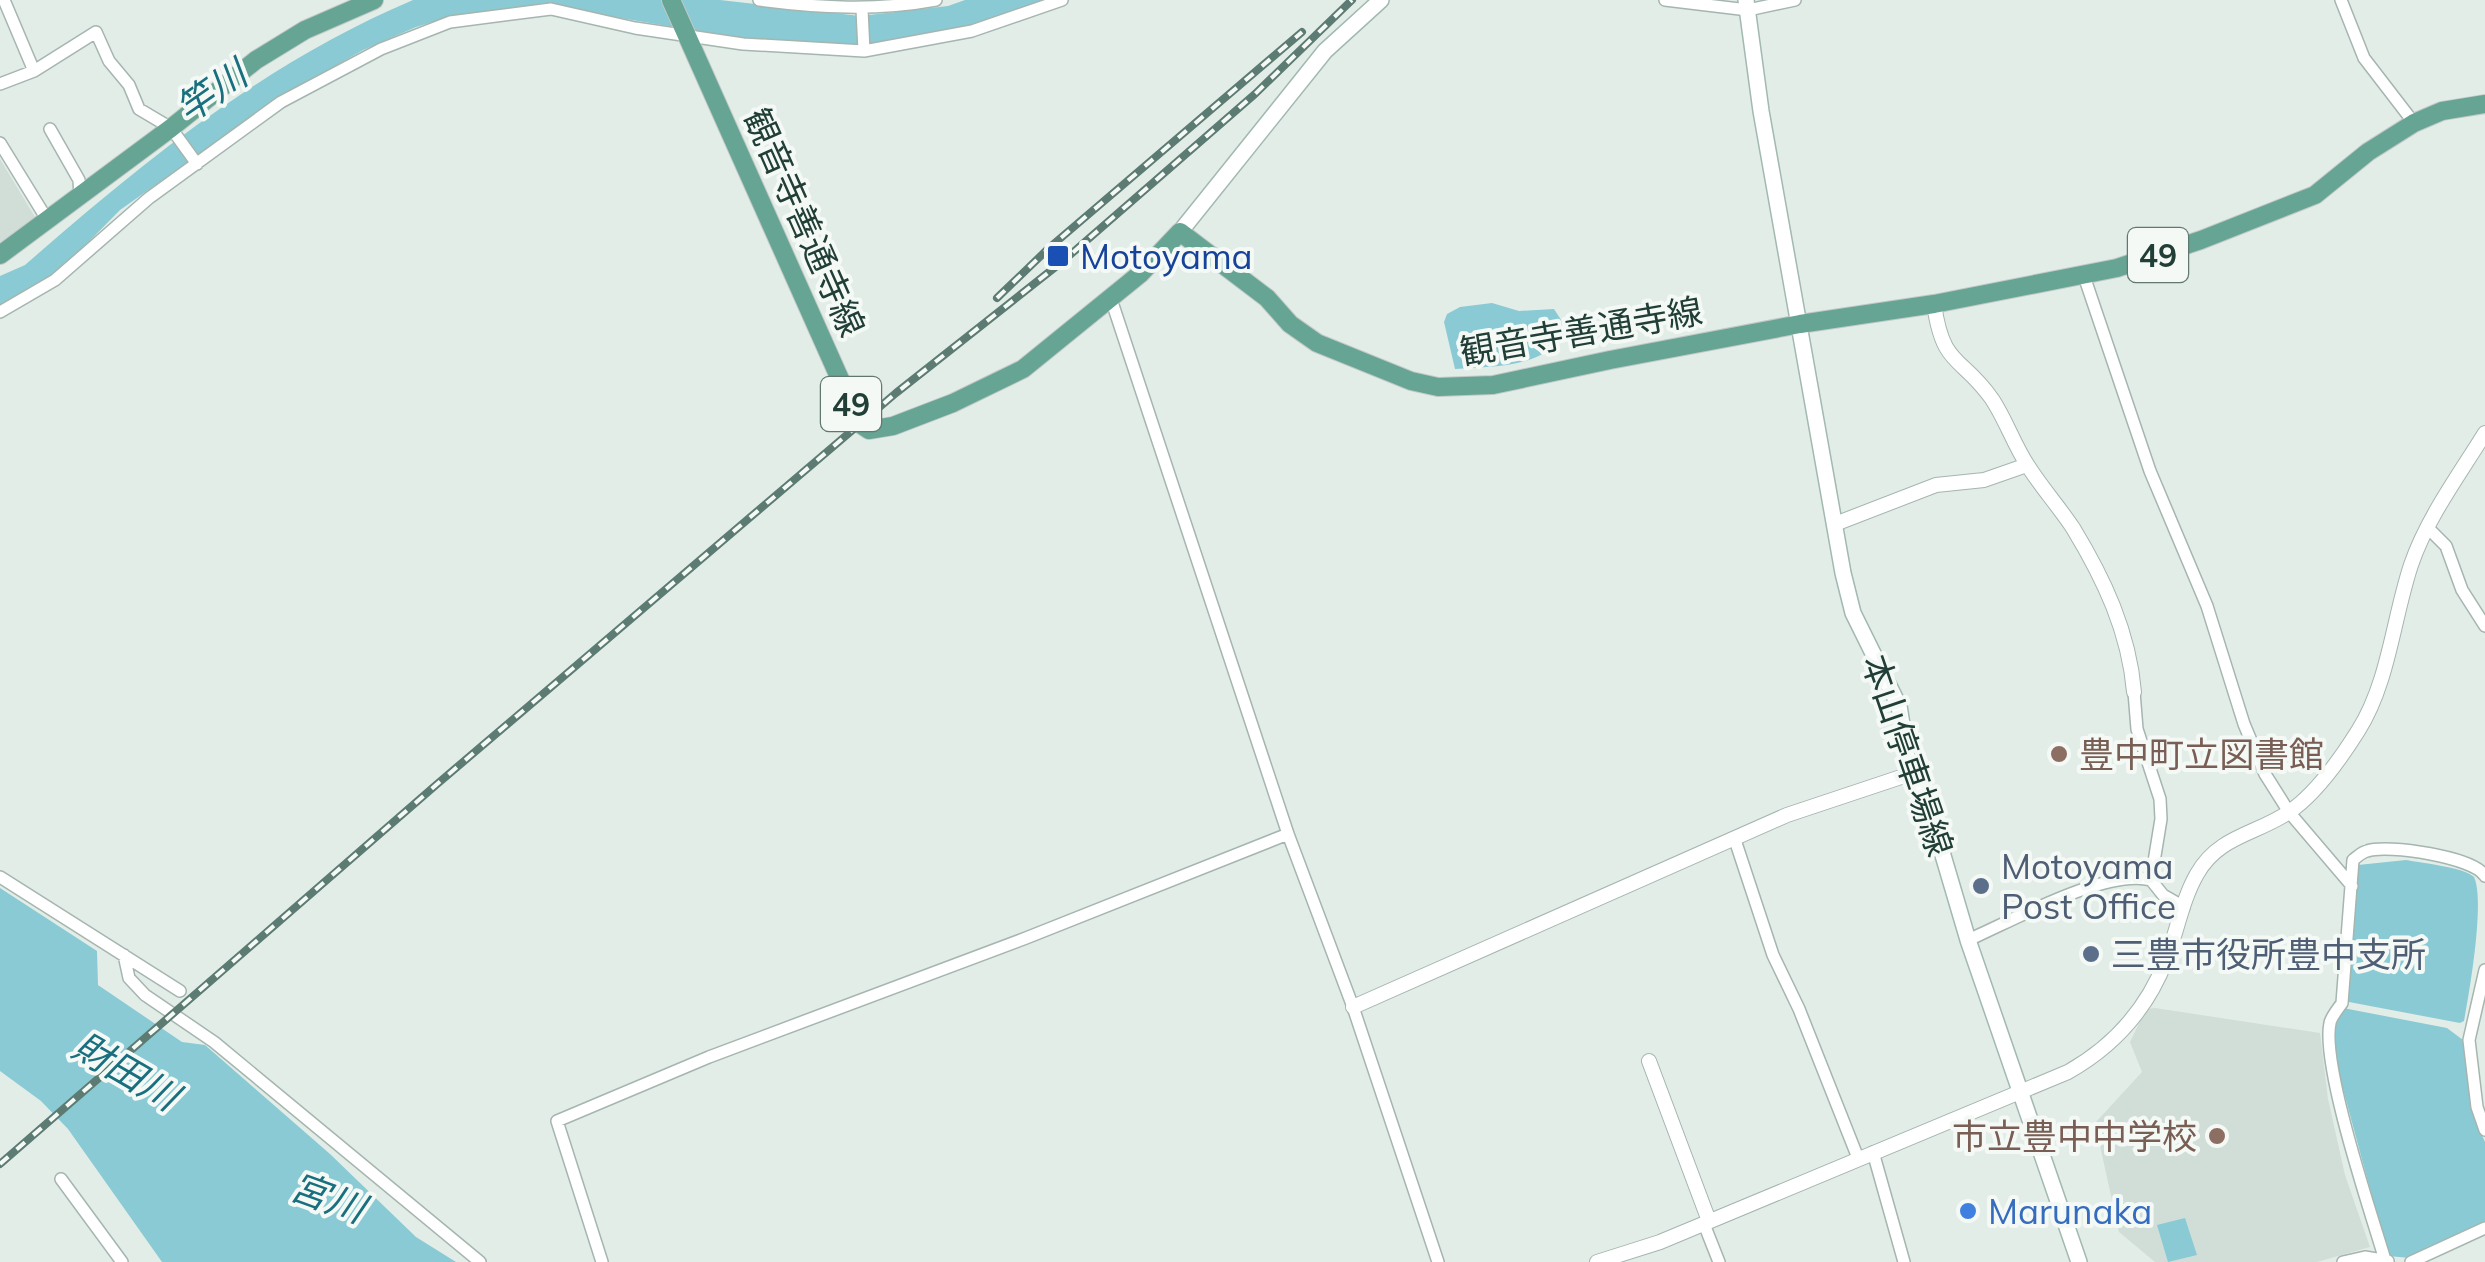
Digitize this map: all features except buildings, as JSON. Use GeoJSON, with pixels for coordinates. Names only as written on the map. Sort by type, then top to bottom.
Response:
{"type":"FeatureCollection","features":[{"type":"Feature","properties":{"kind":"main road"},"geometry":{"type":"LineString","coordinates":[[0,255],[174,132],[256,60],[305,30],[374,0]]}},
{"type":"Feature","properties":{"kind":"main road","name":"観音寺善通寺線"},"geometry":{"type":"LineString","coordinates":[[672,0],[860,424],[869,430],[893,426],[953,403],[1023,369],[1111,299],[1180,232],[1267,298],[1302,333],[1372,367],[1438,387],[1493,385],[1800,324],[2084,276],[2201,240],[2315,195],[2368,152],[2414,123],[2442,111],[2485,104]]}},
{"type":"Feature","properties":{"kind":"main road"},"geometry":{"type":"LineString","coordinates":[[1180,232],[1325,52],[1380,0]]}},
{"type":"Feature","properties":{"kind":"main road","name":"本山停車場線"},"geometry":{"type":"LineString","coordinates":[[1747,5],[1760,111],[1854,613],[1898,706],[1910,774],[1938,835],[1968,940],[2079,1262]]}},
{"type":"Feature","properties":{"kind":"street"},"geometry":{"type":"LineString","coordinates":[[4,0],[34,71]]}},
{"type":"Feature","properties":{"kind":"street"},"geometry":{"type":"LineString","coordinates":[[760,0],[862,11],[936,0]]}},
{"type":"Feature","properties":{"kind":"street"},"geometry":{"type":"LineString","coordinates":[[0,312],[56,280],[149,198],[281,102],[381,49],[450,22],[497,9],[550,10],[771,47],[864,50],[972,32],[1062,0]]}},
{"type":"Feature","properties":{"kind":"street"},"geometry":{"type":"LineString","coordinates":[[1665,0],[1747,5],[1795,0]]}},
{"type":"Feature","properties":{"kind":"street"},"geometry":{"type":"LineString","coordinates":[[2341,0],[2364,58],[2414,123]]}},
{"type":"Feature","properties":{"kind":"street"},"geometry":{"type":"LineString","coordinates":[[862,11],[864,50]]}},
{"type":"Feature","properties":{"kind":"street"},"geometry":{"type":"LineString","coordinates":[[0,84],[34,71],[96,32],[109,61],[129,85],[139,110],[174,132],[196,162]]}},
{"type":"Feature","properties":{"kind":"street"},"geometry":{"type":"LineString","coordinates":[[50,129],[79,180],[80,196]]}},
{"type":"Feature","properties":{"kind":"street"},"geometry":{"type":"LineString","coordinates":[[0,143],[48,221]]}},
{"type":"Feature","properties":{"kind":"street"},"geometry":{"type":"LineString","coordinates":[[2084,276],[2150,470],[2207,606],[2244,724],[2265,774],[2289,812],[2352,886]]}},
{"type":"Feature","properties":{"kind":"street"},"geometry":{"type":"LineString","coordinates":[[1111,299],[1288,834],[1353,1007],[1438,1262]]}},
{"type":"Feature","properties":{"kind":"street"},"geometry":{"type":"LineString","coordinates":[[1934,304],[1943,345],[1952,360],[1995,403],[2027,465],[2072,527],[2112,602],[2132,664],[2137,730],[2160,799],[2152,880]]}},
{"type":"Feature","properties":{"kind":"street"},"geometry":{"type":"LineString","coordinates":[[1597,1262],[1707,1222],[2068,1072],[2114,1040],[2151,993],[2166,962],[2195,876],[2218,848],[2232,838],[2289,812],[2316,786],[2357,733],[2370,711],[2408,576],[2428,528],[2485,433]]}},
{"type":"Feature","properties":{"kind":"street"},"geometry":{"type":"LineString","coordinates":[[1835,524],[1936,485],[1984,480],[2027,465]]}},
{"type":"Feature","properties":{"kind":"street"},"geometry":{"type":"LineString","coordinates":[[2428,528],[2446,546],[2462,590],[2485,626]]}},
{"type":"Feature","properties":{"kind":"street"},"geometry":{"type":"LineString","coordinates":[[1353,1007],[1787,814],[1910,774]]}},
{"type":"Feature","properties":{"kind":"street"},"geometry":{"type":"LineString","coordinates":[[602,1262],[557,1122],[709,1057],[1288,834]]}},
{"type":"Feature","properties":{"kind":"street"},"geometry":{"type":"LineString","coordinates":[[1734,840],[1772,954],[1865,1155],[1904,1262]]}},
{"type":"Feature","properties":{"kind":"street"},"geometry":{"type":"LineString","coordinates":[[2343,1262],[2365,1257],[2388,1261],[2336,1086],[2330,1049],[2330,1022],[2342,1003],[2353,860],[2367,850],[2394,849],[2460,860],[2481,869],[2485,876]]}},
{"type":"Feature","properties":{"kind":"street"},"geometry":{"type":"LineString","coordinates":[[0,877],[180,991]]}},
{"type":"Feature","properties":{"kind":"street"},"geometry":{"type":"LineString","coordinates":[[1968,940],[2090,887],[2122,879],[2152,880],[2163,895],[2184,907]]}},
{"type":"Feature","properties":{"kind":"street"},"geometry":{"type":"LineString","coordinates":[[124,954],[129,978],[145,996],[214,1042],[480,1262]]}},
{"type":"Feature","properties":{"kind":"street"},"geometry":{"type":"LineString","coordinates":[[2485,970],[2469,1040],[2485,1130]]}},
{"type":"Feature","properties":{"kind":"street"},"geometry":{"type":"LineString","coordinates":[[1649,1060],[1719,1262]]}},
{"type":"Feature","properties":{"kind":"street"},"geometry":{"type":"LineString","coordinates":[[61,1179],[122,1262]]}},
{"type":"Feature","properties":{"kind":"street"},"geometry":{"type":"LineString","coordinates":[[2411,1262],[2432,1258],[2485,1228]]}},
{"type":"Feature","properties":{"kind":"shaded area"},"geometry":{"type":"Polygon","coordinates":[[[0,159],[38,222],[0,248],[0,159]]]}},
{"type":"Feature","properties":{"kind":"shaded area","name":"市立豊中中学校"},"geometry":{"type":"Polygon","coordinates":[[[2146,1009],[2320,1033],[2328,1099],[2345,1175],[2370,1247],[2317,1262],[2155,1262],[2119,1232],[2095,1123],[2142,1072],[2130,1042],[2146,1009]]]}},
{"type":"Feature","properties":{"kind":"water"},"geometry":{"type":"Polygon","coordinates":[[[413,0],[720,0],[860,16],[948,6],[965,0],[1050,0],[989,22],[859,47],[764,42],[554,7],[452,16],[363,50],[276,100],[120,210],[57,274],[0,307],[0,276],[25,265],[115,188],[208,117],[307,53],[413,0]]]}},
{"type":"Feature","properties":{"kind":"water"},"geometry":{"type":"Polygon","coordinates":[[[1492,303],[1519,311],[1554,309],[1567,329],[1551,348],[1530,359],[1455,369],[1444,322],[1447,314],[1460,307],[1492,303]]]}},
{"type":"Feature","properties":{"kind":"water"},"geometry":{"type":"Polygon","coordinates":[[[2406,860],[2452,868],[2474,877],[2478,905],[2475,946],[2464,1021],[2460,1023],[2349,1002],[2345,997],[2358,865],[2406,860]]]}},
{"type":"Feature","properties":{"kind":"water"},"geometry":{"type":"Polygon","coordinates":[[[0,888],[97,951],[98,985],[182,1042],[205,1045],[330,1154],[416,1237],[456,1262],[162,1262],[68,1129],[41,1101],[0,1071],[0,888]]]}},
{"type":"Feature","properties":{"kind":"water"},"geometry":{"type":"Polygon","coordinates":[[[2343,1008],[2447,1028],[2463,1040],[2477,1124],[2485,1142],[2485,1221],[2410,1258],[2388,1256],[2339,1074],[2333,1041],[2335,1022],[2343,1008]]]}},
{"type":"Feature","properties":{"kind":"water"},"geometry":{"type":"Polygon","coordinates":[[[2185,1218],[2197,1255],[2168,1262],[2157,1225],[2185,1218]]]}},
{"type":"Feature","properties":{"kind":"railway"},"geometry":{"type":"LineString","coordinates":[[0,1164],[896,393],[1063,261],[1255,94],[1352,0]]}},
{"type":"Feature","properties":{"kind":"railway"},"geometry":{"type":"LineString","coordinates":[[997,298],[1049,248],[1302,32]]}},
{"type":"Feature","properties":{"kind":"place","name":"Motoyama"},"geometry":{"type":"Point","coordinates":[1058,256]}},
{"type":"Feature","properties":{"kind":"place","name":"豊中町立図書館"},"geometry":{"type":"Point","coordinates":[2059,754]}},
{"type":"Feature","properties":{"kind":"place","name":"Motoyama Post Office"},"geometry":{"type":"Point","coordinates":[1981,886]}},
{"type":"Feature","properties":{"kind":"place","name":"三豊市役所豊中支所"},"geometry":{"type":"Point","coordinates":[2091,954]}},
{"type":"Feature","properties":{"kind":"place","name":"市立豊中中学校"},"geometry":{"type":"Point","coordinates":[2217,1136]}},
{"type":"Feature","properties":{"kind":"place","name":"Marunaka"},"geometry":{"type":"Point","coordinates":[1968,1211]}},
{"type":"Feature","properties":{"kind":"water label","name":"竿川"},"geometry":{"type":"Point","coordinates":[211,91]}},
{"type":"Feature","properties":{"kind":"water label","name":"財田川"},"geometry":{"type":"Point","coordinates":[126,1071]}},
{"type":"Feature","properties":{"kind":"water label","name":"宮川"},"geometry":{"type":"Point","coordinates":[328,1197]}}]}
